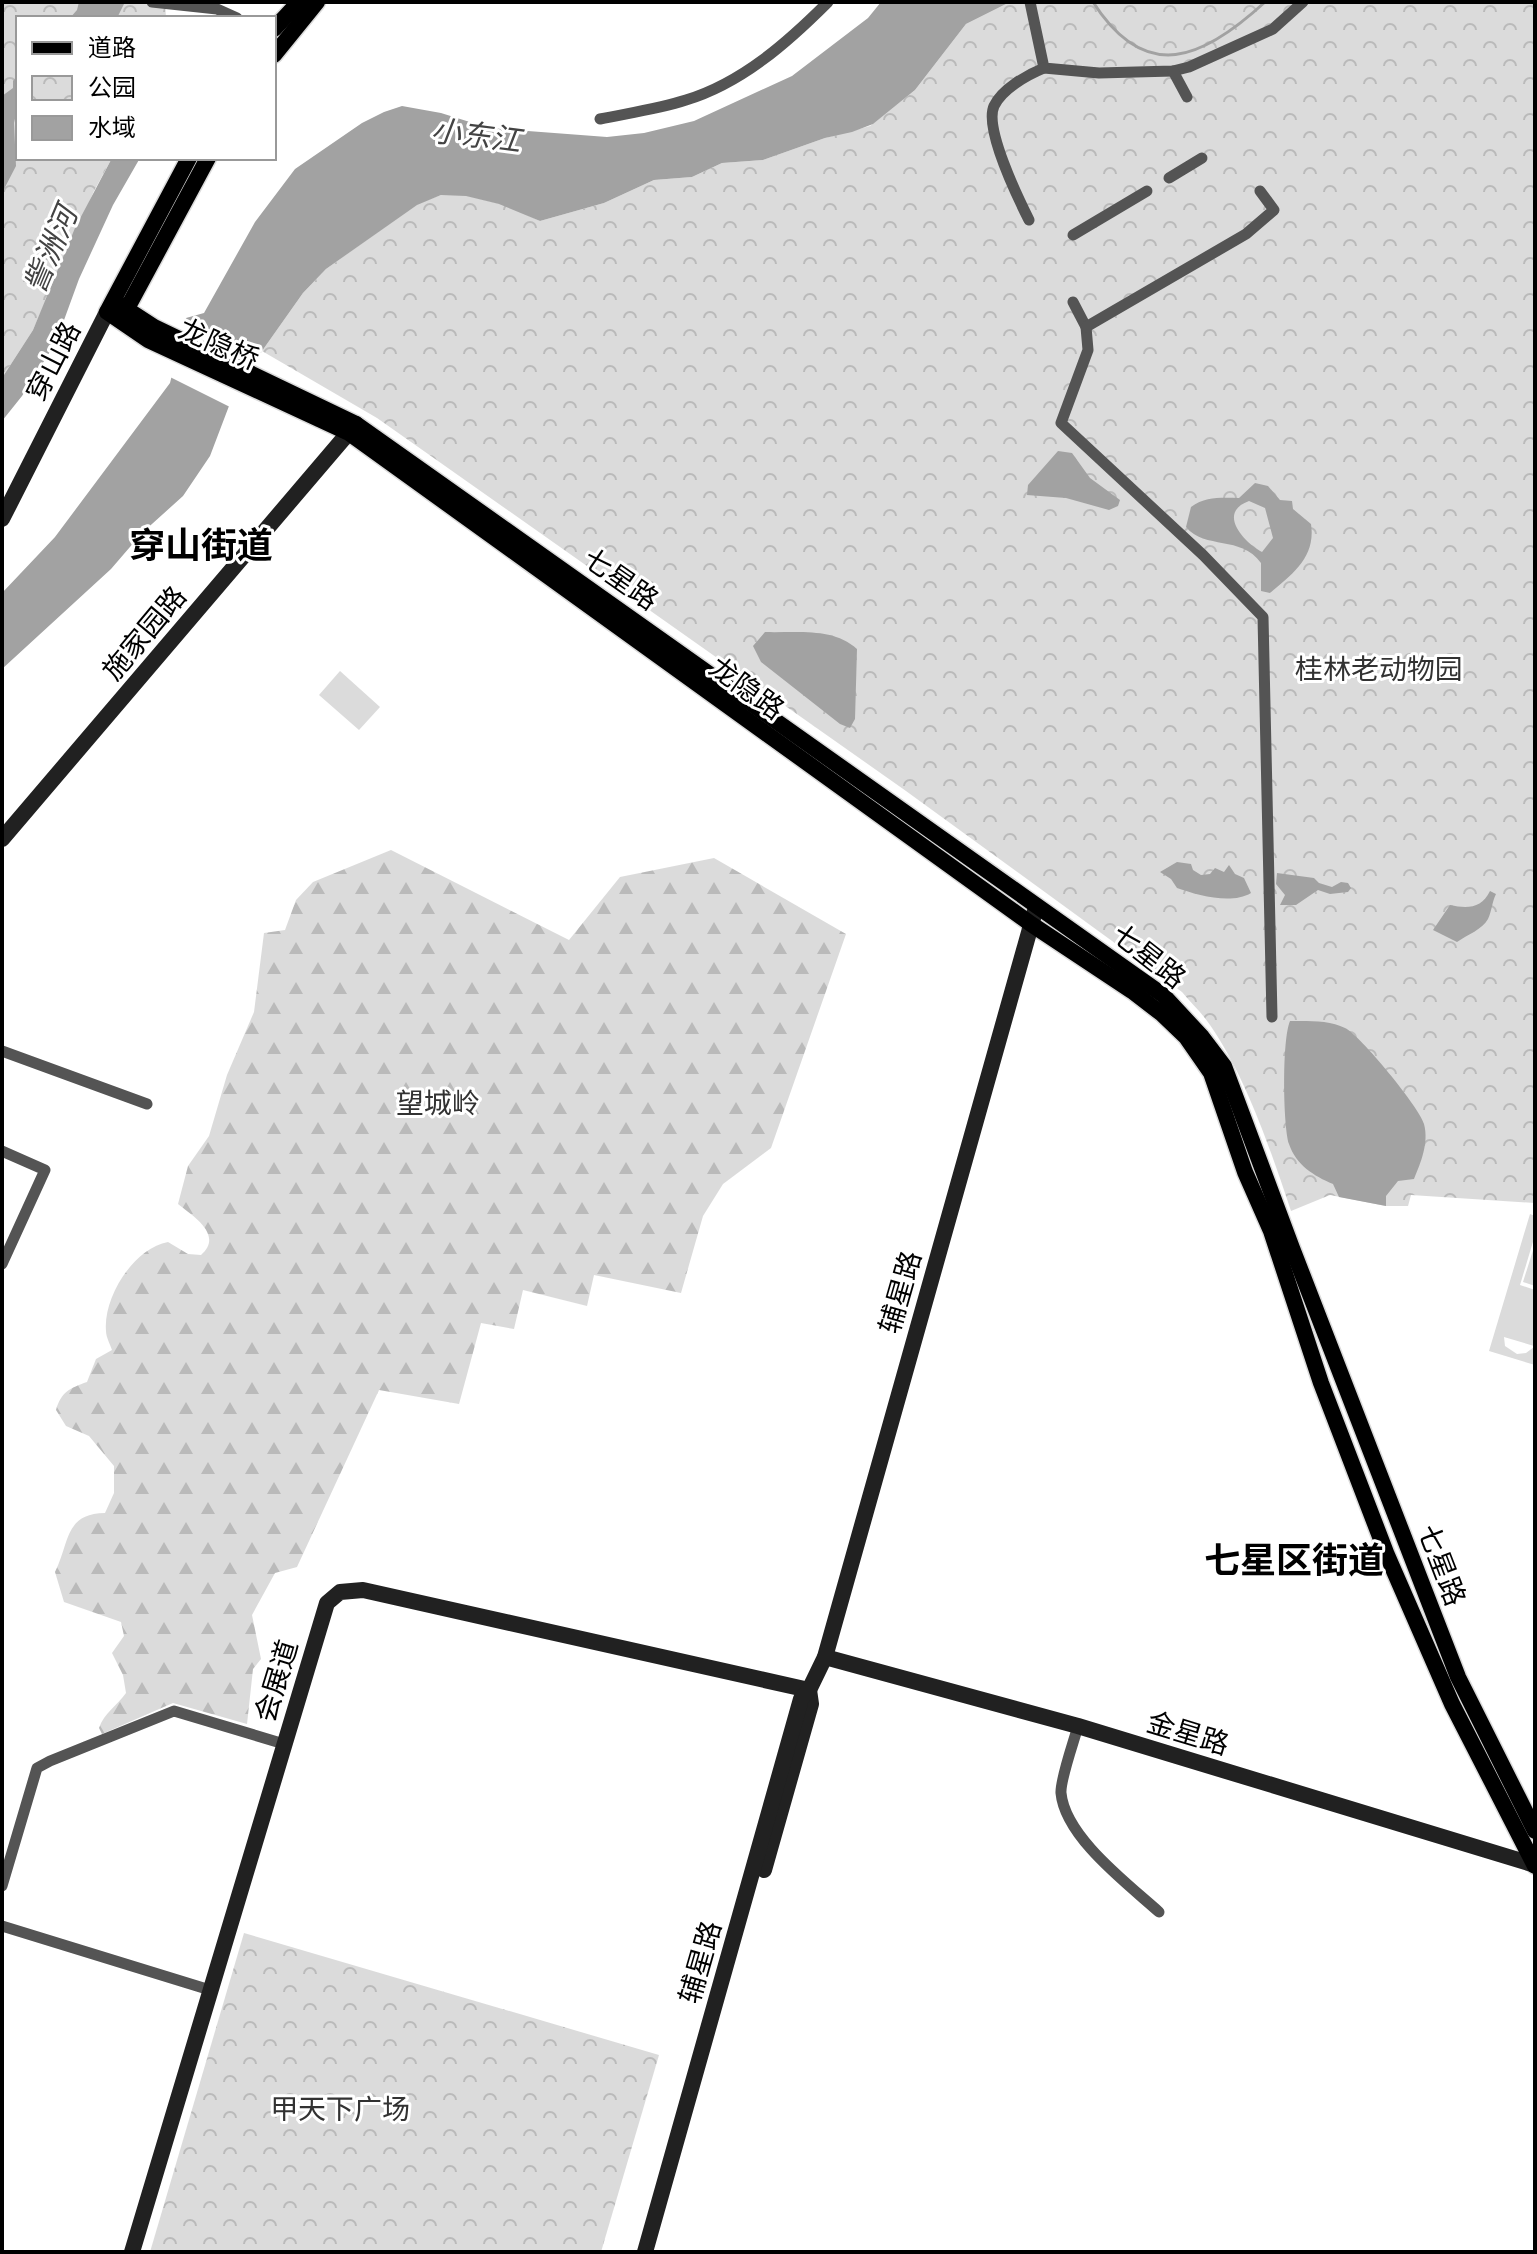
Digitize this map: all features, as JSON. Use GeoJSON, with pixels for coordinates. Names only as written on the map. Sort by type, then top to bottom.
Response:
{"type":"FeatureCollection","features":[{"type":"Feature","properties":{"kind":"main road"},"geometry":{"type":"LineString","coordinates":[[276,27],[299,2]]}},
{"type":"Feature","properties":{"kind":"main road"},"geometry":{"type":"LineString","coordinates":[[276,53],[317,2]]}},
{"type":"Feature","properties":{"kind":"main road","name":"穿山路"},"geometry":{"type":"LineString","coordinates":[[117,311],[188,160]]}},
{"type":"Feature","properties":{"kind":"main road","name":"穿山路"},"geometry":{"type":"LineString","coordinates":[[117,311],[207,160]]}},
{"type":"Feature","properties":{"kind":"main road","name":"穿山路"},"geometry":{"type":"LineString","coordinates":[[117,311],[151,334]]}},
{"type":"Feature","properties":{"kind":"main road","name":"龙隐桥"},"geometry":{"type":"LineString","coordinates":[[151,334],[272,389]]}},
{"type":"Feature","properties":{"kind":"main road","name":"龙隐路"},"geometry":{"type":"LineString","coordinates":[[272,389],[353,428],[1031,924],[1132,991],[1186,1037]]}},
{"type":"Feature","properties":{"kind":"main road","name":"七星路"},"geometry":{"type":"LineString","coordinates":[[353,428],[1163,995],[1202,1037],[1224,1066],[1458,1677],[1535,1831]]}},
{"type":"Feature","properties":{"kind":"main road","name":"七星路"},"geometry":{"type":"LineString","coordinates":[[1186,1037],[1211,1073],[1245,1172],[1271,1231],[1321,1383],[1387,1555],[1452,1704],[1535,1865]]}},
{"type":"Feature","properties":{"kind":"street"},"geometry":{"type":"LineString","coordinates":[[152,2],[217,9],[233,16]]}},
{"type":"Feature","properties":{"kind":"street"},"geometry":{"type":"LineString","coordinates":[[600,119],[697,96],[745,71],[784,45],[828,2]]}},
{"type":"Feature","properties":{"kind":"street"},"geometry":{"type":"LineString","coordinates":[[1029,220],[1001,156],[992,115],[993,108],[1003,95],[1025,77],[1044,68],[1099,73],[1173,71],[1189,67],[1273,29],[1303,2]]}},
{"type":"Feature","properties":{"kind":"street"},"geometry":{"type":"LineString","coordinates":[[1030,4],[1044,68]]}},
{"type":"Feature","properties":{"kind":"street"},"geometry":{"type":"LineString","coordinates":[[1173,71],[1187,97]]}},
{"type":"Feature","properties":{"kind":"street"},"geometry":{"type":"LineString","coordinates":[[1169,178],[1202,158]]}},
{"type":"Feature","properties":{"kind":"street"},"geometry":{"type":"LineString","coordinates":[[1073,235],[1147,191]]}},
{"type":"Feature","properties":{"kind":"street"},"geometry":{"type":"LineString","coordinates":[[1086,327],[1246,234],[1274,210],[1260,191]]}},
{"type":"Feature","properties":{"kind":"street"},"geometry":{"type":"LineString","coordinates":[[1073,302],[1086,327],[1088,350],[1061,423],[1203,555],[1263,617],[1272,1017]]}},
{"type":"Feature","properties":{"kind":"street","name":"穿山路"},"geometry":{"type":"LineString","coordinates":[[2,519],[117,311]]}},
{"type":"Feature","properties":{"kind":"street","name":"施家园路"},"geometry":{"type":"LineString","coordinates":[[2,839],[353,428]]}},
{"type":"Feature","properties":{"kind":"street","name":"辅星路"},"geometry":{"type":"LineString","coordinates":[[645,2252],[801,1699],[809,1690],[825,1657],[1036,905]]}},
{"type":"Feature","properties":{"kind":"street"},"geometry":{"type":"LineString","coordinates":[[2,1051],[147,1104]]}},
{"type":"Feature","properties":{"kind":"street"},"geometry":{"type":"LineString","coordinates":[[2,1151],[45,1170],[2,1264]]}},
{"type":"Feature","properties":{"kind":"street","name":"会展道"},"geometry":{"type":"LineString","coordinates":[[132,2252],[327,1603],[340,1592],[363,1590],[809,1690]]}},
{"type":"Feature","properties":{"kind":"street","name":"金星路"},"geometry":{"type":"LineString","coordinates":[[825,1657],[1078,1726],[1535,1865]]}},
{"type":"Feature","properties":{"kind":"street","name":"辅星路"},"geometry":{"type":"LineString","coordinates":[[656,2252],[811,1704],[809,1690]]}},
{"type":"Feature","properties":{"kind":"street"},"geometry":{"type":"LineString","coordinates":[[2,1886],[37,1768],[50,1761],[174,1711],[284,1744]]}},
{"type":"Feature","properties":{"kind":"street"},"geometry":{"type":"LineString","coordinates":[[1078,1726],[1061,1792],[1073,1828],[1159,1912]]}},
{"type":"Feature","properties":{"kind":"street"},"geometry":{"type":"LineString","coordinates":[[2,1926],[210,1990]]}},
{"type":"Feature","properties":{"kind":"green space"},"geometry":{"type":"Polygon","coordinates":[[[2,2],[165,2],[166,16],[16,16],[16,160],[111,160],[94,191],[33,330],[2,378],[2,2]]]}},
{"type":"Feature","properties":{"kind":"green space","name":"桂林老动物园"},"geometry":{"type":"Polygon","coordinates":[[[1010,2],[1535,2],[1535,1203],[1411,1195],[1408,1206],[1386,1206],[1330,1195],[1291,1211],[1266,1139],[1235,1068],[1204,1016],[1182,992],[906,791],[377,418],[262,351],[303,293],[326,269],[417,204],[441,195],[464,195],[505,205],[540,221],[604,203],[654,180],[692,177],[722,163],[763,160],[870,126],[915,90],[966,24],[1010,2]]]}},
{"type":"Feature","properties":{"kind":"green space"},"geometry":{"type":"Polygon","coordinates":[[[340,671],[380,707],[359,730],[319,695],[340,671]]]}},
{"type":"Feature","properties":{"kind":"green space","name":"望城岭"},"geometry":{"type":"Polygon","coordinates":[[[391,850],[569,940],[620,877],[714,858],[846,934],[771,1148],[723,1184],[703,1216],[681,1293],[594,1275],[587,1306],[523,1290],[514,1329],[481,1323],[459,1404],[379,1390],[297,1567],[275,1573],[252,1615],[261,1659],[253,1669],[247,1724],[173,1703],[102,1734],[99,1728],[101,1723],[126,1693],[123,1675],[112,1653],[124,1636],[121,1622],[64,1602],[55,1572],[75,1524],[82,1518],[105,1513],[114,1493],[114,1466],[89,1436],[66,1426],[56,1410],[67,1392],[87,1382],[96,1359],[112,1350],[107,1338],[106,1318],[115,1289],[133,1264],[155,1246],[168,1242],[188,1254],[201,1255],[207,1248],[209,1240],[204,1226],[178,1204],[188,1166],[209,1136],[227,1075],[254,1012],[264,933],[285,930],[296,900],[313,882],[391,850]]]}},
{"type":"Feature","properties":{"kind":"green space"},"geometry":{"type":"Polygon","coordinates":[[[1530,1214],[1535,1216],[1535,1235],[1520,1285],[1535,1290],[1535,1365],[1489,1351],[1530,1214]],[[1504,1337],[1505,1346],[1517,1354],[1526,1353],[1534,1346],[1504,1337]]]}},
{"type":"Feature","properties":{"kind":"green space"},"geometry":{"type":"Polygon","coordinates":[[[1535,1244],[1535,1286],[1523,1282],[1535,1244]]]}},
{"type":"Feature","properties":{"kind":"green space","name":"甲天下广场"},"geometry":{"type":"Polygon","coordinates":[[[244,1933],[659,2055],[601,2252],[150,2252],[244,1933]]]}},
{"type":"Feature","properties":{"kind":"water"},"geometry":{"type":"Polygon","coordinates":[[[79,2],[125,2],[118,16],[72,16],[79,2]]]}},
{"type":"Feature","properties":{"kind":"water","name":"小东江"},"geometry":{"type":"Polygon","coordinates":[[[881,2],[1010,2],[966,24],[915,90],[873,124],[852,132],[763,160],[722,163],[692,177],[654,180],[604,203],[540,221],[499,204],[466,196],[441,195],[417,205],[326,269],[303,293],[262,351],[229,406],[210,456],[183,496],[142,533],[111,569],[2,669],[2,593],[55,537],[170,383],[186,318],[204,313],[255,222],[295,169],[362,123],[402,106],[441,113],[489,128],[607,137],[644,133],[694,121],[792,76],[868,18],[881,2]]]}},
{"type":"Feature","properties":{"kind":"water"},"geometry":{"type":"Polygon","coordinates":[[[16,77],[16,166],[2,193],[2,96],[13,88],[16,77]]]}},
{"type":"Feature","properties":{"kind":"water"},"geometry":{"type":"Polygon","coordinates":[[[111,160],[139,160],[113,205],[79,279],[56,342],[22,396],[2,421],[2,378],[33,330],[75,228],[111,160]]]}},
{"type":"Feature","properties":{"kind":"water"},"geometry":{"type":"Polygon","coordinates":[[[1058,451],[1072,453],[1090,478],[1120,500],[1118,506],[1109,510],[1066,498],[1027,495],[1028,485],[1058,451]]]}},
{"type":"Feature","properties":{"kind":"water"},"geometry":{"type":"Polygon","coordinates":[[[1255,483],[1268,486],[1280,500],[1292,501],[1293,509],[1311,524],[1310,546],[1301,564],[1270,593],[1261,591],[1261,563],[1253,554],[1233,545],[1203,538],[1186,527],[1191,507],[1197,503],[1214,498],[1239,498],[1255,483]],[[1249,501],[1239,506],[1234,520],[1248,542],[1262,552],[1273,538],[1265,508],[1249,501]]]}},
{"type":"Feature","properties":{"kind":"water"},"geometry":{"type":"Polygon","coordinates":[[[765,632],[826,634],[857,649],[855,719],[850,728],[840,724],[761,662],[753,646],[765,632]]]}},
{"type":"Feature","properties":{"kind":"water"},"geometry":{"type":"Polygon","coordinates":[[[1177,862],[1191,864],[1193,870],[1201,875],[1210,874],[1215,868],[1224,872],[1229,865],[1235,874],[1244,878],[1251,893],[1224,899],[1177,888],[1171,879],[1160,872],[1177,862]]]}},
{"type":"Feature","properties":{"kind":"water"},"geometry":{"type":"Polygon","coordinates":[[[1277,873],[1314,878],[1332,887],[1341,882],[1348,883],[1351,888],[1348,892],[1330,894],[1318,890],[1296,905],[1280,905],[1285,895],[1276,884],[1277,873]]]}},
{"type":"Feature","properties":{"kind":"water"},"geometry":{"type":"Polygon","coordinates":[[[1490,891],[1496,894],[1488,919],[1479,929],[1457,942],[1433,930],[1450,905],[1474,906],[1483,901],[1490,891]]]}},
{"type":"Feature","properties":{"kind":"water"},"geometry":{"type":"Polygon","coordinates":[[[1290,1021],[1332,1024],[1353,1033],[1389,1073],[1420,1116],[1426,1138],[1419,1166],[1414,1179],[1398,1181],[1386,1196],[1386,1206],[1339,1197],[1333,1184],[1306,1169],[1292,1151],[1287,1134],[1284,1082],[1290,1021]]]}},
{"type":"Feature","properties":{"kind":"pier"},"geometry":{"type":"Polygon","coordinates":[[[182,319],[262,359],[232,408],[168,376],[182,319]]]}},
{"type":"Feature","properties":{"kind":"waterway"},"geometry":{"type":"LineString","coordinates":[[1093,2],[1113,28],[1134,45],[1154,54],[1176,54],[1197,49],[1219,38],[1265,2]]}},
{"type":"Feature","properties":{"kind":"district","name":"穿山街道"},"geometry":{"type":"Point","coordinates":[201,545]}},
{"type":"Feature","properties":{"kind":"district","name":"七星区街道"},"geometry":{"type":"Point","coordinates":[1294,1560]}},
{"type":"Feature","properties":{"kind":"water label","name":"訾洲河"},"geometry":{"type":"Point","coordinates":[51,250]}}]}
